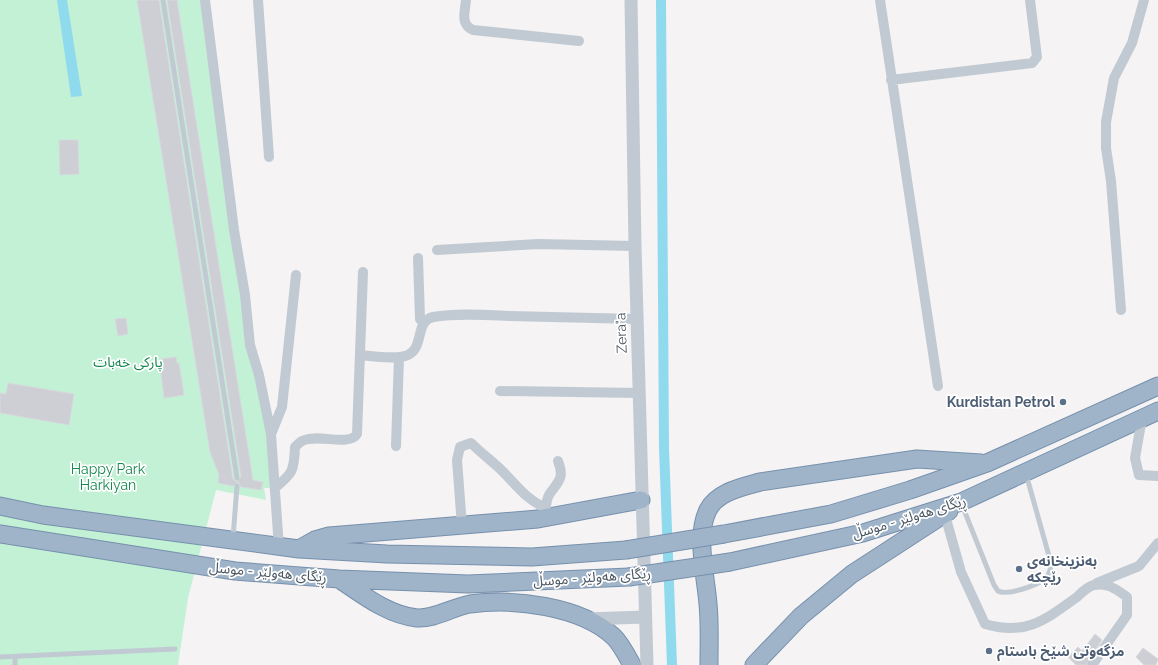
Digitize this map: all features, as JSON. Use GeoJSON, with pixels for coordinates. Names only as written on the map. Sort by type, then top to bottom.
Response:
{"type":"FeatureCollection","features":[{"type":"Feature","properties":{"kind":"highway","name":"ڕێگای هەولێر - موسڵ"},"geometry":{"type":"LineString","coordinates":[[0,506],[43,515],[279,548],[387,554],[532,557],[626,550],[832,514],[987,463],[1158,386]]}},
{"type":"Feature","properties":{"kind":"highway","name":"ڕێگای هەولێر - موسڵ"},"geometry":{"type":"LineString","coordinates":[[0,534],[235,571],[339,579],[468,584],[629,577],[730,562],[863,533],[961,502],[1158,411]]}},
{"type":"Feature","properties":{"kind":"highway"},"geometry":{"type":"LineString","coordinates":[[709,665],[708,605],[703,557],[703,524],[708,509],[719,498],[737,489],[760,482],[917,459],[987,463]]}},
{"type":"Feature","properties":{"kind":"highway"},"geometry":{"type":"LineString","coordinates":[[299,549],[315,540],[330,536],[462,526],[641,500]]}},
{"type":"Feature","properties":{"kind":"highway"},"geometry":{"type":"LineString","coordinates":[[754,665],[801,616],[852,574],[945,515],[961,502]]}},
{"type":"Feature","properties":{"kind":"highway"},"geometry":{"type":"LineString","coordinates":[[339,579],[369,599],[401,615],[419,618],[468,604],[496,601],[524,604],[587,619],[614,638],[632,665]]}},
{"type":"Feature","properties":{"kind":"street"},"geometry":{"type":"LineString","coordinates":[[205,0],[234,230],[245,295],[250,344],[259,375],[271,434],[279,548]]}},
{"type":"Feature","properties":{"kind":"street"},"geometry":{"type":"LineString","coordinates":[[258,0],[269,157]]}},
{"type":"Feature","properties":{"kind":"street"},"geometry":{"type":"LineString","coordinates":[[466,0],[464,21],[467,27],[473,30],[579,41]]}},
{"type":"Feature","properties":{"kind":"street","name":"Zera\"a"},"geometry":{"type":"LineString","coordinates":[[631,0],[641,500],[647,665]]}},
{"type":"Feature","properties":{"kind":"street"},"geometry":{"type":"LineString","coordinates":[[880,0],[938,386]]}},
{"type":"Feature","properties":{"kind":"street"},"geometry":{"type":"LineString","coordinates":[[891,80],[1032,64],[1037,57],[1030,0]]}},
{"type":"Feature","properties":{"kind":"street"},"geometry":{"type":"LineString","coordinates":[[1121,310],[1111,182],[1106,148],[1106,122],[1114,78],[1132,43],[1144,0]]}},
{"type":"Feature","properties":{"kind":"street"},"geometry":{"type":"LineString","coordinates":[[436,250],[538,244],[635,246]]}},
{"type":"Feature","properties":{"kind":"street"},"geometry":{"type":"LineString","coordinates":[[418,258],[419,311],[420,319],[423,323]]}},
{"type":"Feature","properties":{"kind":"street"},"geometry":{"type":"LineString","coordinates":[[275,488],[290,476],[294,464],[295,447],[303,441],[312,439],[349,440],[354,439],[357,434],[363,272]]}},
{"type":"Feature","properties":{"kind":"street"},"geometry":{"type":"LineString","coordinates":[[271,434],[282,407],[296,275]]}},
{"type":"Feature","properties":{"kind":"street"},"geometry":{"type":"LineString","coordinates":[[360,355],[399,357],[408,355],[415,350],[423,323],[428,318],[476,315],[637,319]]}},
{"type":"Feature","properties":{"kind":"street"},"geometry":{"type":"LineString","coordinates":[[396,446],[399,357]]}},
{"type":"Feature","properties":{"kind":"street"},"geometry":{"type":"LineString","coordinates":[[500,391],[639,393]]}},
{"type":"Feature","properties":{"kind":"street"},"geometry":{"type":"LineString","coordinates":[[1142,418],[1135,458],[1139,476],[1158,476]]}},
{"type":"Feature","properties":{"kind":"street"},"geometry":{"type":"LineString","coordinates":[[462,526],[456,460],[460,447],[471,443],[498,466],[516,488],[546,513]]}},
{"type":"Feature","properties":{"kind":"street"},"geometry":{"type":"LineString","coordinates":[[546,513],[549,496],[557,485],[562,472],[558,461]]}},
{"type":"Feature","properties":{"kind":"street"},"geometry":{"type":"LineString","coordinates":[[945,515],[961,572],[985,624],[1002,629],[1030,625],[1048,618],[1093,585],[1139,566],[1158,543]]}},
{"type":"Feature","properties":{"kind":"street"},"geometry":{"type":"LineString","coordinates":[[1092,665],[1127,615],[1127,597],[1110,585],[1093,585]]}},
{"type":"Feature","properties":{"kind":"street"},"geometry":{"type":"LineString","coordinates":[[587,619],[645,617]]}},
{"type":"Feature","properties":{"kind":"lane"},"geometry":{"type":"LineString","coordinates":[[163,0],[237,478]]}},
{"type":"Feature","properties":{"kind":"lane"},"geometry":{"type":"LineString","coordinates":[[961,502],[994,585],[998,591],[1009,593],[1039,582],[1047,577],[1051,563],[1026,472]]}},
{"type":"Feature","properties":{"kind":"lane"},"geometry":{"type":"LineString","coordinates":[[233,542],[236,486]]}},
{"type":"Feature","properties":{"kind":"lane"},"geometry":{"type":"LineString","coordinates":[[0,657],[175,649]]}},
{"type":"Feature","properties":{"kind":"lane"},"geometry":{"type":"LineString","coordinates":[[15,657],[15,665]]}},
{"type":"Feature","properties":{"kind":"green space","name":"پارکی خەبات"},"geometry":{"type":"Polygon","coordinates":[[[0,0],[203,0],[275,488],[264,488],[266,500],[216,490],[188,598],[178,665],[0,665],[0,0]]]}},
{"type":"Feature","properties":{"kind":"water"},"geometry":{"type":"Polygon","coordinates":[[[57,0],[67,0],[82,96],[71,97],[57,0]]]}},
{"type":"Feature","properties":{"kind":"building"},"geometry":{"type":"Polygon","coordinates":[[[137,0],[159,0],[233,479],[237,482],[241,477],[167,0],[177,0],[253,480],[263,482],[261,490],[241,487],[238,482],[233,486],[218,483],[219,475],[210,452],[137,0]]]}},
{"type":"Feature","properties":{"kind":"building"},"geometry":{"type":"Polygon","coordinates":[[[59,140],[78,140],[79,174],[60,175],[59,140]]]}},
{"type":"Feature","properties":{"kind":"building"},"geometry":{"type":"Polygon","coordinates":[[[126,318],[128,334],[118,336],[115,319],[126,318]]]}},
{"type":"Feature","properties":{"kind":"building"},"geometry":{"type":"Polygon","coordinates":[[[176,357],[177,363],[179,363],[184,395],[164,398],[160,365],[162,365],[161,359],[176,357]]]}},
{"type":"Feature","properties":{"kind":"building"},"geometry":{"type":"Polygon","coordinates":[[[8,383],[74,394],[69,425],[0,413],[0,393],[6,394],[8,383]]]}},
{"type":"Feature","properties":{"kind":"building"},"geometry":{"type":"Polygon","coordinates":[[[1095,634],[1102,640],[1086,665],[1076,665],[1068,657],[1078,647],[1082,651],[1095,634]]]}},
{"type":"Feature","properties":{"kind":"building"},"geometry":{"type":"Polygon","coordinates":[[[1143,648],[1158,659],[1156,665],[1144,665],[1136,657],[1143,648]]]}},
{"type":"Feature","properties":{"kind":"waterway"},"geometry":{"type":"LineString","coordinates":[[661,0],[664,448],[672,665]]}},
{"type":"Feature","properties":{"kind":"place","name":"Kurdistan Petrol"},"geometry":{"type":"Point","coordinates":[1063,402]}},
{"type":"Feature","properties":{"kind":"place","name":"بەنزینخانەی رێچکە"},"geometry":{"type":"Point","coordinates":[1019,569]}},
{"type":"Feature","properties":{"kind":"place","name":"مزگەوتی شێخ باستام"},"geometry":{"type":"Point","coordinates":[989,651]}},
{"type":"Feature","properties":{"kind":"park label","name":"Happy Park Harkiyan"},"geometry":{"type":"Point","coordinates":[108,478]}}]}
